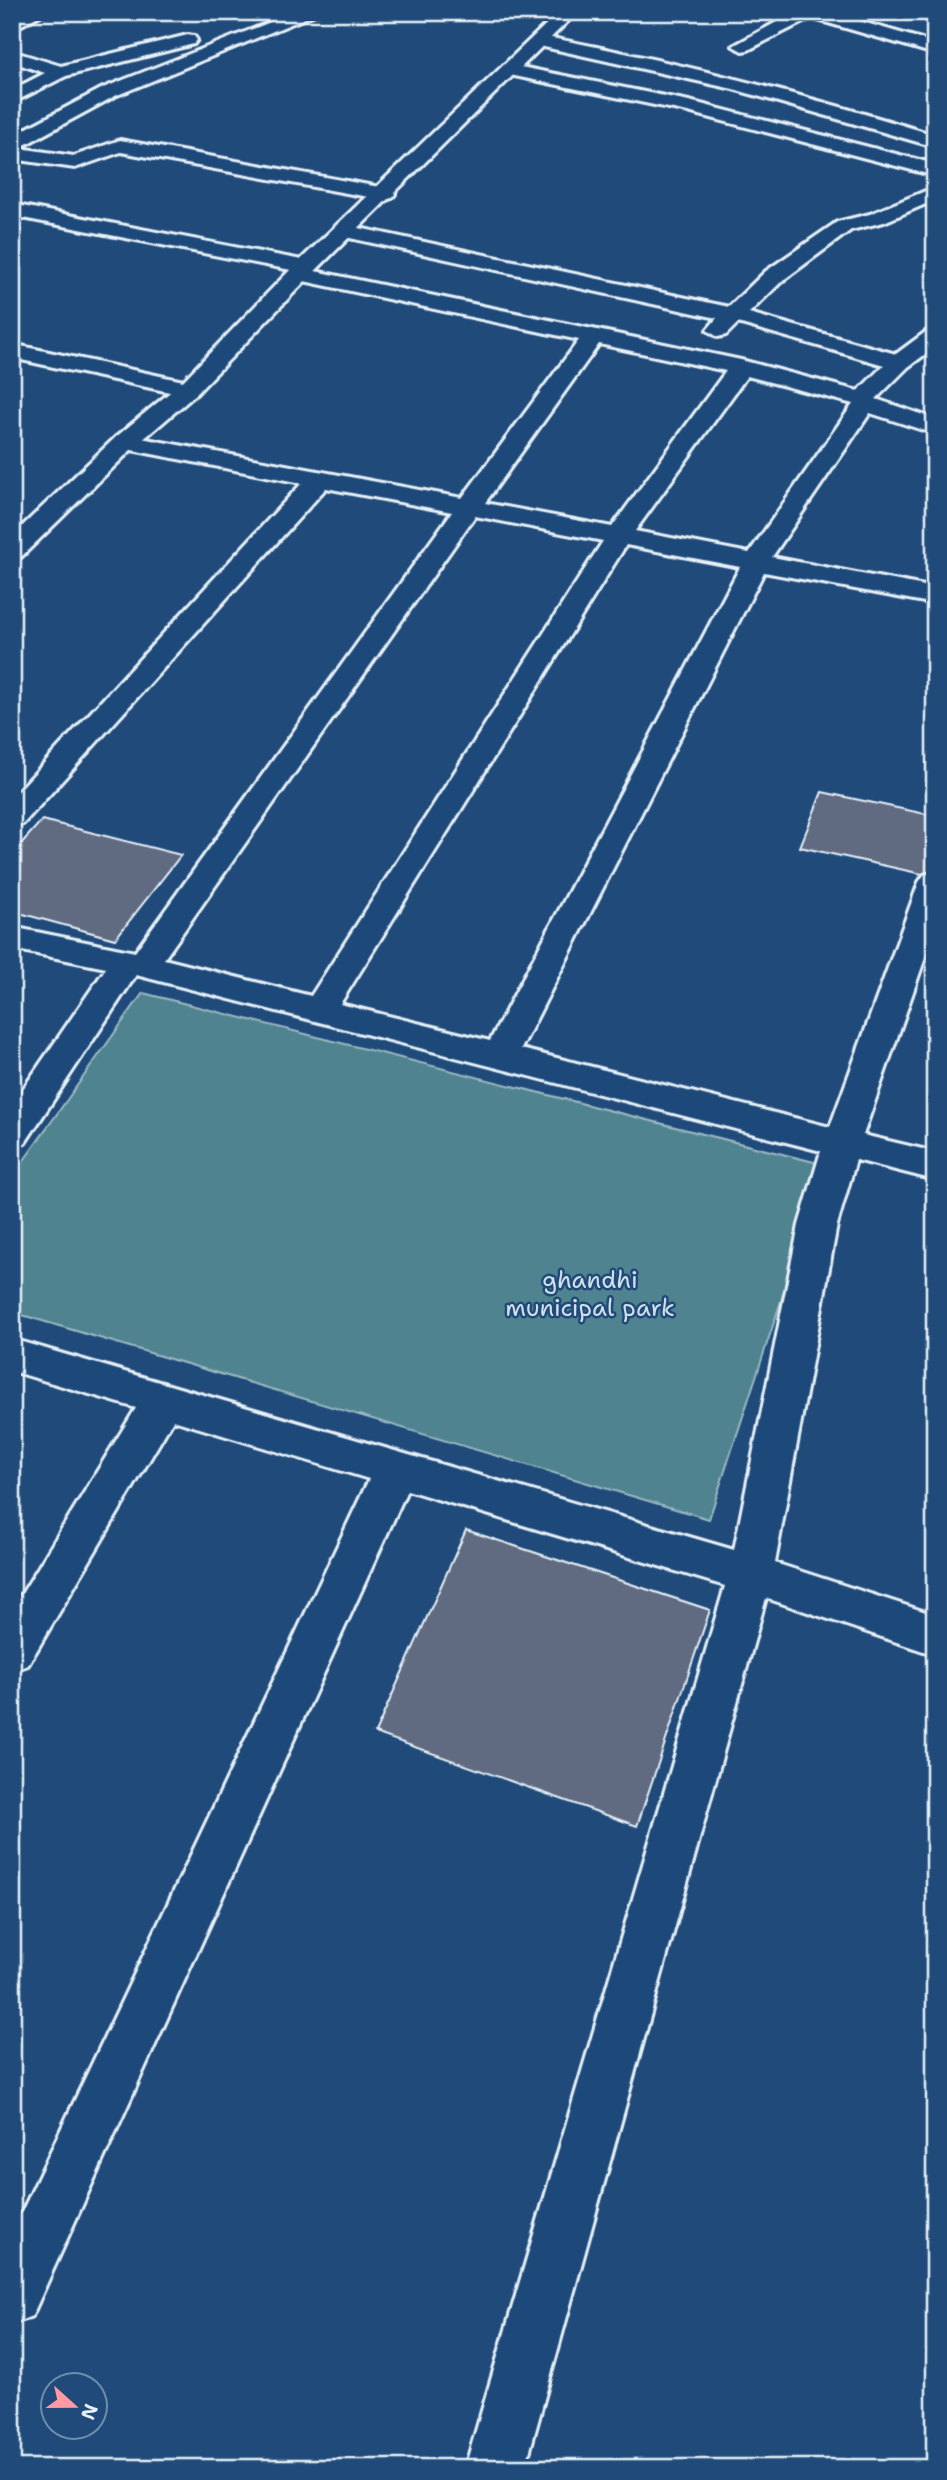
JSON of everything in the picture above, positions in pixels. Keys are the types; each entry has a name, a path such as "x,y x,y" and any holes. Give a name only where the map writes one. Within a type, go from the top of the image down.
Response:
{"street":[{"path":"12,25 38,12"},
{"path":"12,144 109,92 312,12"},
{"path":"15,544 125,442 188,389 303,271 569,12"},
{"path":"742,46 809,12 935,49"},
{"path":"905,41 925,30"},
{"path":"14,96 60,72 200,35"},
{"path":"541,41 637,59 779,93 935,141"},
{"path":"12,56 60,72"},
{"path":"511,71 689,107 935,170"},
{"path":"12,153 75,162 120,146 385,194"},
{"path":"690,356 774,276 844,226 877,218 935,193"},
{"path":"12,210 741,367 864,401 935,427"},
{"path":"345,231 733,315 900,362"},
{"path":"500,1056 757,561 864,401 900,362 935,336"},
{"path":"12,1134 593,337"},
{"path":"12,351 188,389"},
{"path":"319,1010 618,537 741,367"},
{"path":"125,442 935,596"},
{"path":"12,817 320,479"},
{"path":"495,2468 751,1574 818,1225 842,1143 935,882"},
{"path":"12,938 135,963 935,1166"},
{"path":"12,1355 751,1574 935,1634"},
{"path":"12,1651 163,1400"},
{"path":"12,2296 395,1469"}],"green space":[{"name":"ghandhi municipal park","path":"143,993 826,1165 709,1519 12,1312 12,1177"}],"building":[{"path":"822,792 935,816 935,870 922,874 800,847"},
{"path":"42,820 181,855 115,939 12,911 12,854"},
{"path":"466,1530 710,1610 637,1826 375,1733"}]}
